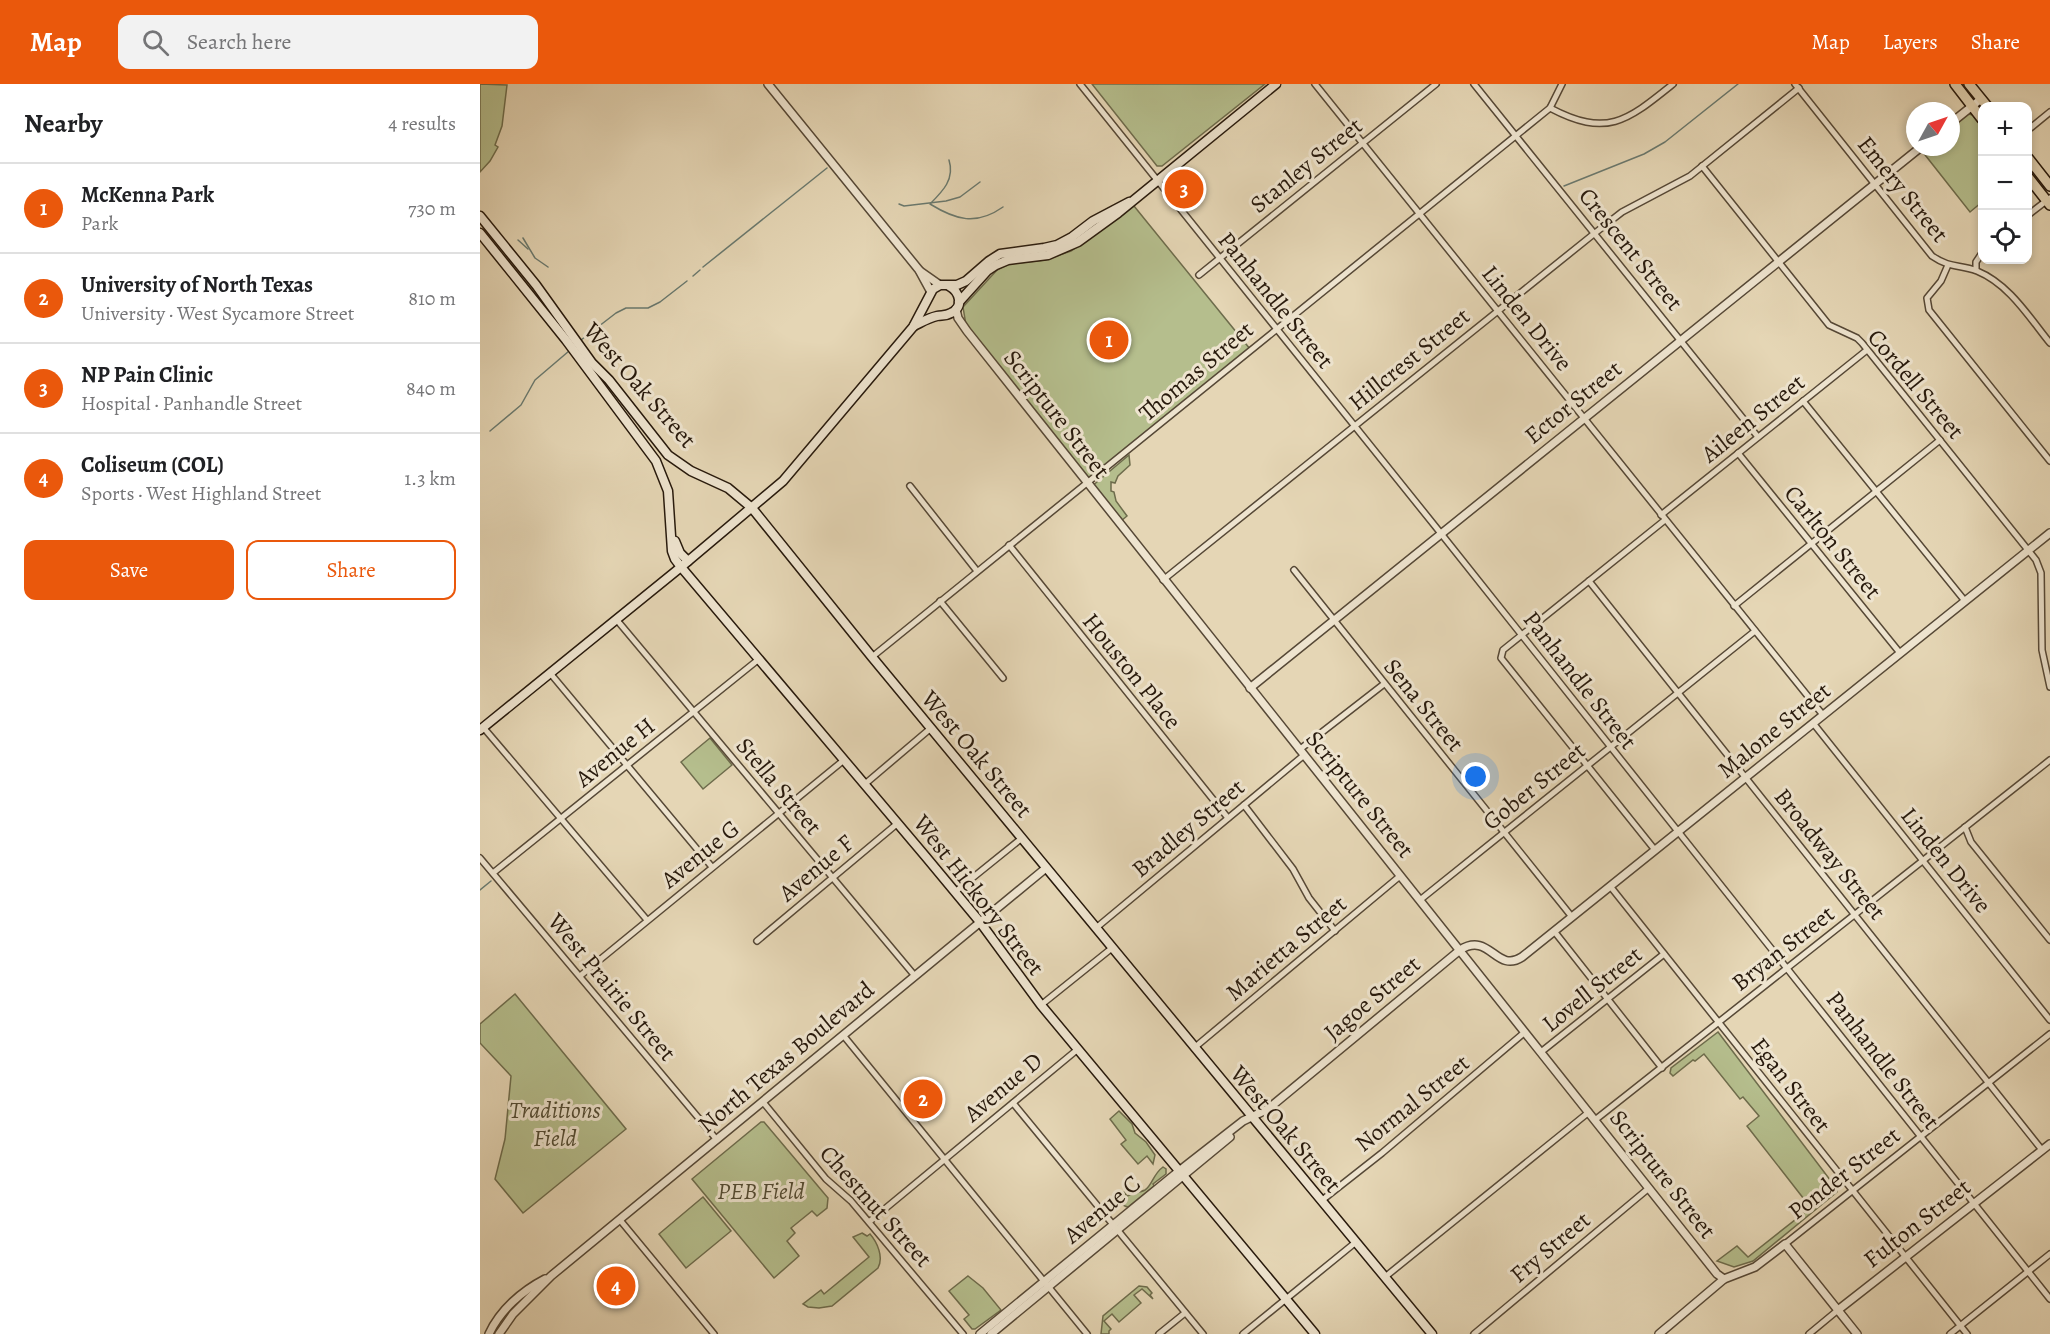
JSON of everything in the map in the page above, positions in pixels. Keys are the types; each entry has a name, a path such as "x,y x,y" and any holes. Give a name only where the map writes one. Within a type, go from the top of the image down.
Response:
{"main road":[{"path":"913,327 924,320 944,315 958,305 987,271 996,265 1008,260 1048,255 1066,249 1118,213 1276,84"},
{"path":"1954,84 1978,113"},
{"path":"1969,84 1983,102"},
{"path":"2032,163 2050,186"},
{"path":"2032,182 2049,201"},
{"path":"482,728 681,567 789,475 913,327 930,295 943,285 957,285 966,281 1000,254 1057,245 1099,217 1129,202"},
{"name":"West Oak Street","path":"480,216 536,285 588,357 668,455 691,471 728,488 752,508 872,657 1432,1334"},
{"name":"West Oak Street","path":"480,232 566,340 656,461"},
{"path":"943,285 957,292 958,305"},
{"path":"930,295 933,310 944,315"},
{"path":"656,461 668,455"},
{"name":"West Hickory Street","path":"656,461 668,491 672,551 681,567 980,922 1041,1005 1315,1334"},
{"path":"672,535 680,553 688,561"}],"street":[{"path":"768,84 919,270 930,295"},
{"name":"Panhandle Street","path":"1080,84 2050,1299"},
{"name":"Linden Drive","path":"1315,84 1823,716"},
{"name":"Stanley Street","path":"1199,275 1436,84"},
{"name":"Crescent Street","path":"1474,84 1758,437"},
{"name":"Thomas Street","path":"872,657 1088,483 1275,328 1550,108 1562,84"},
{"path":"1550,108 1579,122 1610,123 1640,110 1673,84"},
{"name":"Hillcrest Street","path":"1163,580 1595,233 1622,212 1674,186 1702,166 1797,86"},
{"name":"Emery Street","path":"1797,86 1932,256 1948,266 1976,270 1996,281 2050,343"},
{"path":"1960,116 1972,106 1978,104"},
{"path":"2032,127 2050,112"},
{"name":"Ector Street","path":"1250,688 1910,156"},
{"name":"Cordell Street","path":"1702,166 1829,325 1857,338 2029,550"},
{"path":"2032,212 2049,201"},
{"path":"1976,270 1978,260"},
{"path":"1948,266 1941,281 1927,298 1929,310 2050,461"},
{"path":"919,270 943,285"},
{"name":"Scripture Street","path":"958,305 958,318 967,331 1717,1274 1724,1279"},
{"name":"Scripture Street","path":"944,315 967,331"},
{"name":"Aileen Street","path":"1587,766 1501,658 1503,651 1738,453 1867,350"},
{"path":"1803,401 1965,602"},
{"path":"1734,606 1940,440"},
{"name":"Carlton Street","path":"1738,453 1900,653"},
{"path":"910,486 977,571"},
{"name":"Malone Street","path":"1460,950 1477,944 1487,948 1503,960 1512,961 1522,957 2050,533"},
{"name":"Houston Place","path":"1009,545 1228,818"},
{"path":"2029,550 2041,573 2041,632 2044,664 2050,687"},
{"name":"Sena Street","path":"1294,570 1572,917"},
{"name":"Broadway Street","path":"1589,580 2042,1150"},
{"path":"940,601 1004,678"},
{"name":"Stella Street","path":"616,620 915,976"},
{"name":"Gober Street","path":"1420,900 1755,631"},
{"path":"2041,632 2050,631"},
{"name":"Avenue H","path":"493,873 759,659"},
{"path":"550,674 712,867"},
{"name":"Bradley Street","path":"1096,928 1244,806 1301,753 1384,684"},
{"name":"Linden Drive","path":"1813,723 2050,1020"},
{"path":"482,728 647,920"},
{"path":"865,784 931,728"},
{"name":"Avenue G","path":"580,976 844,760"},
{"name":"Bryan Street","path":"1595,1120 2050,760"},
{"path":"1587,766 1655,850"},
{"path":"1244,806 1293,869 1314,905 1335,931"},
{"name":"Avenue F","path":"758,941 898,823"},
{"path":"1965,827 1971,842 2050,939"},
{"path":"955,892 1022,838"},
{"name":"West Prairie Street","path":"480,858 717,1140"},
{"name":"North Texas Boulevard","path":"499,1334 513,1314 550,1276 1046,868"},
{"name":"Marietta Street","path":"1194,1048 1400,876"},
{"name":"Egan Street","path":"1610,886 1967,1334"},
{"path":"1554,931 1662,1068"},
{"path":"1041,1005 1112,948"},
{"name":"Jagoe Street","path":"1046,1284 1180,1173 1246,1124 1251,1117 1268,1109 1460,950"},
{"name":"Lovell Street","path":"1541,1052 1664,954"},
{"name":"Normal Street","path":"1320,1201 1390,1146 1525,1032"},
{"name":"Ponder Street","path":"1659,1334 1724,1279 1755,1267 1785,1244 2050,1034"},
{"path":"843,1035 1087,1334"},
{"name":"Avenue D","path":"869,1222 1078,1049"},
{"name":"Chestnut Street","path":"763,1102 826,1179 846,1195 963,1334"},
{"path":"1013,1103 1203,1334"},
{"path":"1385,1277 1589,1112"},
{"name":"Fulton Street","path":"1809,1334 2050,1144"},
{"name":"Fry Street","path":"1474,1334 1649,1188"},
{"path":"620,1220 714,1334"},
{"path":"1243,1334 1356,1242"},
{"path":"1785,1244 1857,1334"},
{"path":"1950,1334 2050,1254"},
{"name":"North Texas Boulevard","path":"489,1334 494,1323 508,1306 530,1288 550,1276"},
{"path":"980,1334 1046,1284"},
{"path":"991,1334 1046,1284"},
{"path":"1159,1334 1185,1313"}],"green space":[{"path":"480,84 507,85 502,126 495,145 498,147 480,172"},
{"path":"1092,84 1265,84 1162,166 1157,166"},
{"path":"1968,114 1973,115 1978,122 1978,205 1970,212 1926,156 1960,156 1960,121"},
{"path":"1134,206 1250,349 1088,483 967,331 963,307 997,270 1009,264 1045,260 1071,251"},
{"path":"1129,455 1130,465 1118,476 1115,483 1111,482 1111,491 1114,492 1116,501 1127,516 1121,521 1091,487"},
{"path":"710,738 732,765 703,789 681,762"},
{"name":"Traditions Field","path":"515,994 626,1129 523,1213 495,1179 505,1139 511,1076 480,1043 480,1024"},
{"path":"1718,1032 1837,1189 1837,1192 1753,1261 1734,1267 1717,1261 1737,1246 1748,1257 1805,1212 1802,1207 1807,1203 1747,1126 1759,1116 1743,1097 1740,1099 1704,1054 1673,1076 1670,1073 1671,1068"},
{"path":"1119,1111 1132,1124 1135,1133 1146,1142 1155,1155 1153,1164 1147,1156 1138,1164 1121,1144 1126,1140 1110,1119"},
{"name":"PEB Field","path":"761,1122 764,1122 828,1198 827,1208 817,1216 812,1211 791,1228 795,1233 787,1241 799,1256 774,1278 692,1179"},
{"path":"1163,1167 1166,1169 1166,1174 1153,1184 1154,1186 1128,1207 1123,1204 1120,1195 1124,1192 1127,1196 1145,1190"},
{"path":"703,1197 731,1231 686,1268 659,1234"},
{"path":"862,1233 867,1236 870,1234 877,1245 880,1255 878,1268 832,1306 819,1308 803,1304 821,1290 824,1294 869,1257 853,1237"},
{"path":"968,1276 983,1288 1001,1310 975,1329 972,1329 964,1319 969,1315 949,1291"},
{"path":"1139,1286 1147,1287 1153,1299 1142,1289 1134,1295 1141,1303 1119,1322 1112,1314 1104,1321 1111,1329 1109,1334 1101,1334 1103,1316"}],"waterway":[{"path":"1564,186 1644,154 1665,142 1738,84"},
{"path":"949,160 950,173 947,184 930,204 949,214 966,219 984,217 1003,207"},
{"path":"703,267 827,168"},
{"path":"899,204 904,206 946,201 960,197 980,182"},
{"path":"523,238 535,258 548,267"},
{"path":"518,240 528,249"},
{"path":"693,276 700,270"},
{"path":"581,340 616,313 626,308 648,308 660,302 687,281"},
{"path":"490,431 521,405 535,380 569,351"},
{"path":"480,890 491,881"}],"place":[{"name":"NP Pain Clinic","path":"1184,189"},
{"name":"McKenna Park","path":"1109,340"},
{"name":"University of North Texas","path":"923,1099"},
{"name":"Coliseum (COL)","path":"616,1286"}]}
